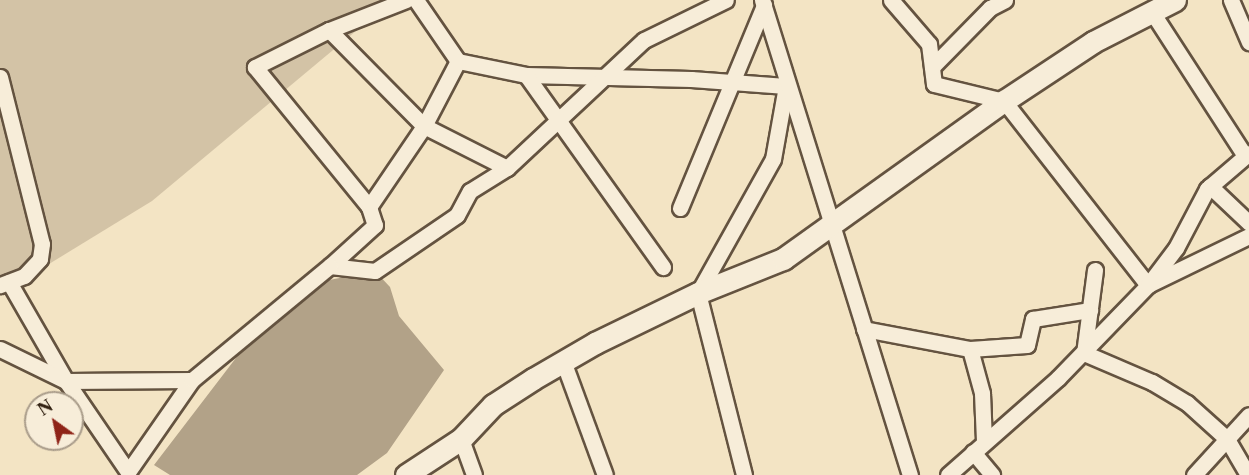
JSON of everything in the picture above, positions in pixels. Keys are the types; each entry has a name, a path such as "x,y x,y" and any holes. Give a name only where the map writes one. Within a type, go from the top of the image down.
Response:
{"street":[{"path":"0,77 42,244 40,260 24,276 4,283 66,381 129,472 192,380 330,266 375,225 369,207 255,68 329,30 406,0"},
{"path":"416,0 458,61 526,75 732,81 786,86"},
{"path":"330,266 375,271 458,215 470,191 507,168 644,40 726,0"},
{"path":"891,0 929,44 934,84 1004,101 1148,285"},
{"path":"932,67 990,8 1005,0"},
{"path":"406,475 461,439 493,405 563,361 698,293 783,259 1004,101 1093,42 1174,0"},
{"path":"1231,0 1249,42"},
{"path":"680,208 763,2"},
{"path":"763,2 786,86 910,475"},
{"path":"948,475 1083,353 1148,285 1176,248 1210,186 1247,154 1152,12"},
{"path":"329,30 423,126 507,168"},
{"path":"369,207 423,126 458,61"},
{"path":"526,75 663,267"},
{"path":"744,475 698,293 773,159 786,86"},
{"path":"1210,186 1249,223"},
{"path":"1148,285 1249,236"},
{"path":"1083,353 1095,270"},
{"path":"864,329 970,349 1027,345 1033,319 1090,310"},
{"path":"0,349 66,381 192,380"},
{"path":"970,349 982,393 984,441"},
{"path":"1083,353 1152,382 1187,403 1227,439 1248,475"},
{"path":"563,361 605,475"},
{"path":"1194,475 1249,415"},
{"path":"461,439 474,475"},
{"path":"972,452 992,475"}],"shaded area":[{"path":"0,0 393,0 152,201 0,294"},
{"path":"375,271 390,287 399,316 444,370 387,453 357,475 170,475 154,465 265,320 309,284"}]}
